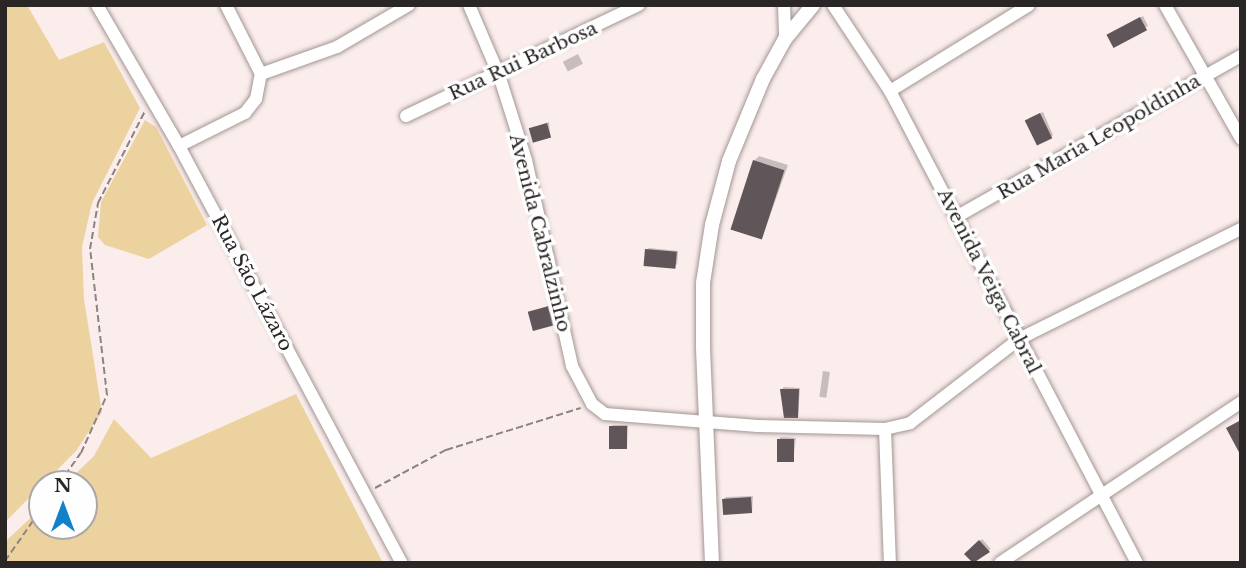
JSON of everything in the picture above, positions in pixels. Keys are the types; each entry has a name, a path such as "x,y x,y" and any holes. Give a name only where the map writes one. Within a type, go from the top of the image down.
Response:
{"street":[{"name":"Rua São Lázaro","path":"97,5 179,146 402,563"},
{"path":"179,146 246,113 256,99 261,74 226,5"},
{"path":"261,74 337,47 410,5"},
{"name":"Avenida Cabralzinho","path":"469,5 499,75 526,160 572,366 592,404 605,414 705,424"},
{"name":"Rua Rui Barbosa","path":"405,116 499,75 639,5"},
{"path":"785,5 785,39"},
{"path":"712,563 705,424 704,283 712,225 742,125 785,39 813,5"},
{"name":"Avenida Veiga Cabral","path":"833,5 890,91 1137,563"},
{"path":"890,91 1029,5"},
{"path":"1165,5 1241,139"},
{"name":"Rua Maria Leopoldinha","path":"956,217 1241,56"},
{"path":"705,424 885,429 910,423 1019,339 1241,229"},
{"path":"1000,563 1056,522 1101,498 1241,402"},
{"path":"885,429 890,563"}],"path":[{"path":"68,470 80,453 107,395 90,249 98,203 145,112 145,89"},
{"path":"364,493 446,450 592,404"},
{"path":"5,561 28,528"}],"shaded area":[{"path":"5,5 27,5 59,60 104,42 140,108 92,203 82,247 84,299 102,412 76,451 57,470 28,470 28,499 5,522"},
{"path":"145,120 156,127 207,225 149,259 105,245 98,237 101,202"},
{"path":"296,394 383,563 5,563 5,542 28,520 28,540 98,540 98,470 80,470 94,456 114,419 151,458"}],"building":[{"path":"1140,17 1147,30 1113,48 1106,35"},
{"path":"1040,113 1052,138 1037,146 1025,120"},
{"path":"547,123 551,137 533,143 529,128"},
{"path":"753,160 784,170 762,240 730,229"},
{"path":"645,249 677,252 675,269 644,266"},
{"path":"549,306 554,325 533,331 528,312"},
{"path":"780,389 799,389 798,418 784,418"},
{"path":"1241,420 1241,456 1226,428"},
{"path":"609,426 627,426 627,449 609,449"},
{"path":"777,439 794,439 794,462 777,462"},
{"path":"751,497 752,513 723,515 722,499"},
{"path":"979,540 990,552 973,563 964,554"}]}
